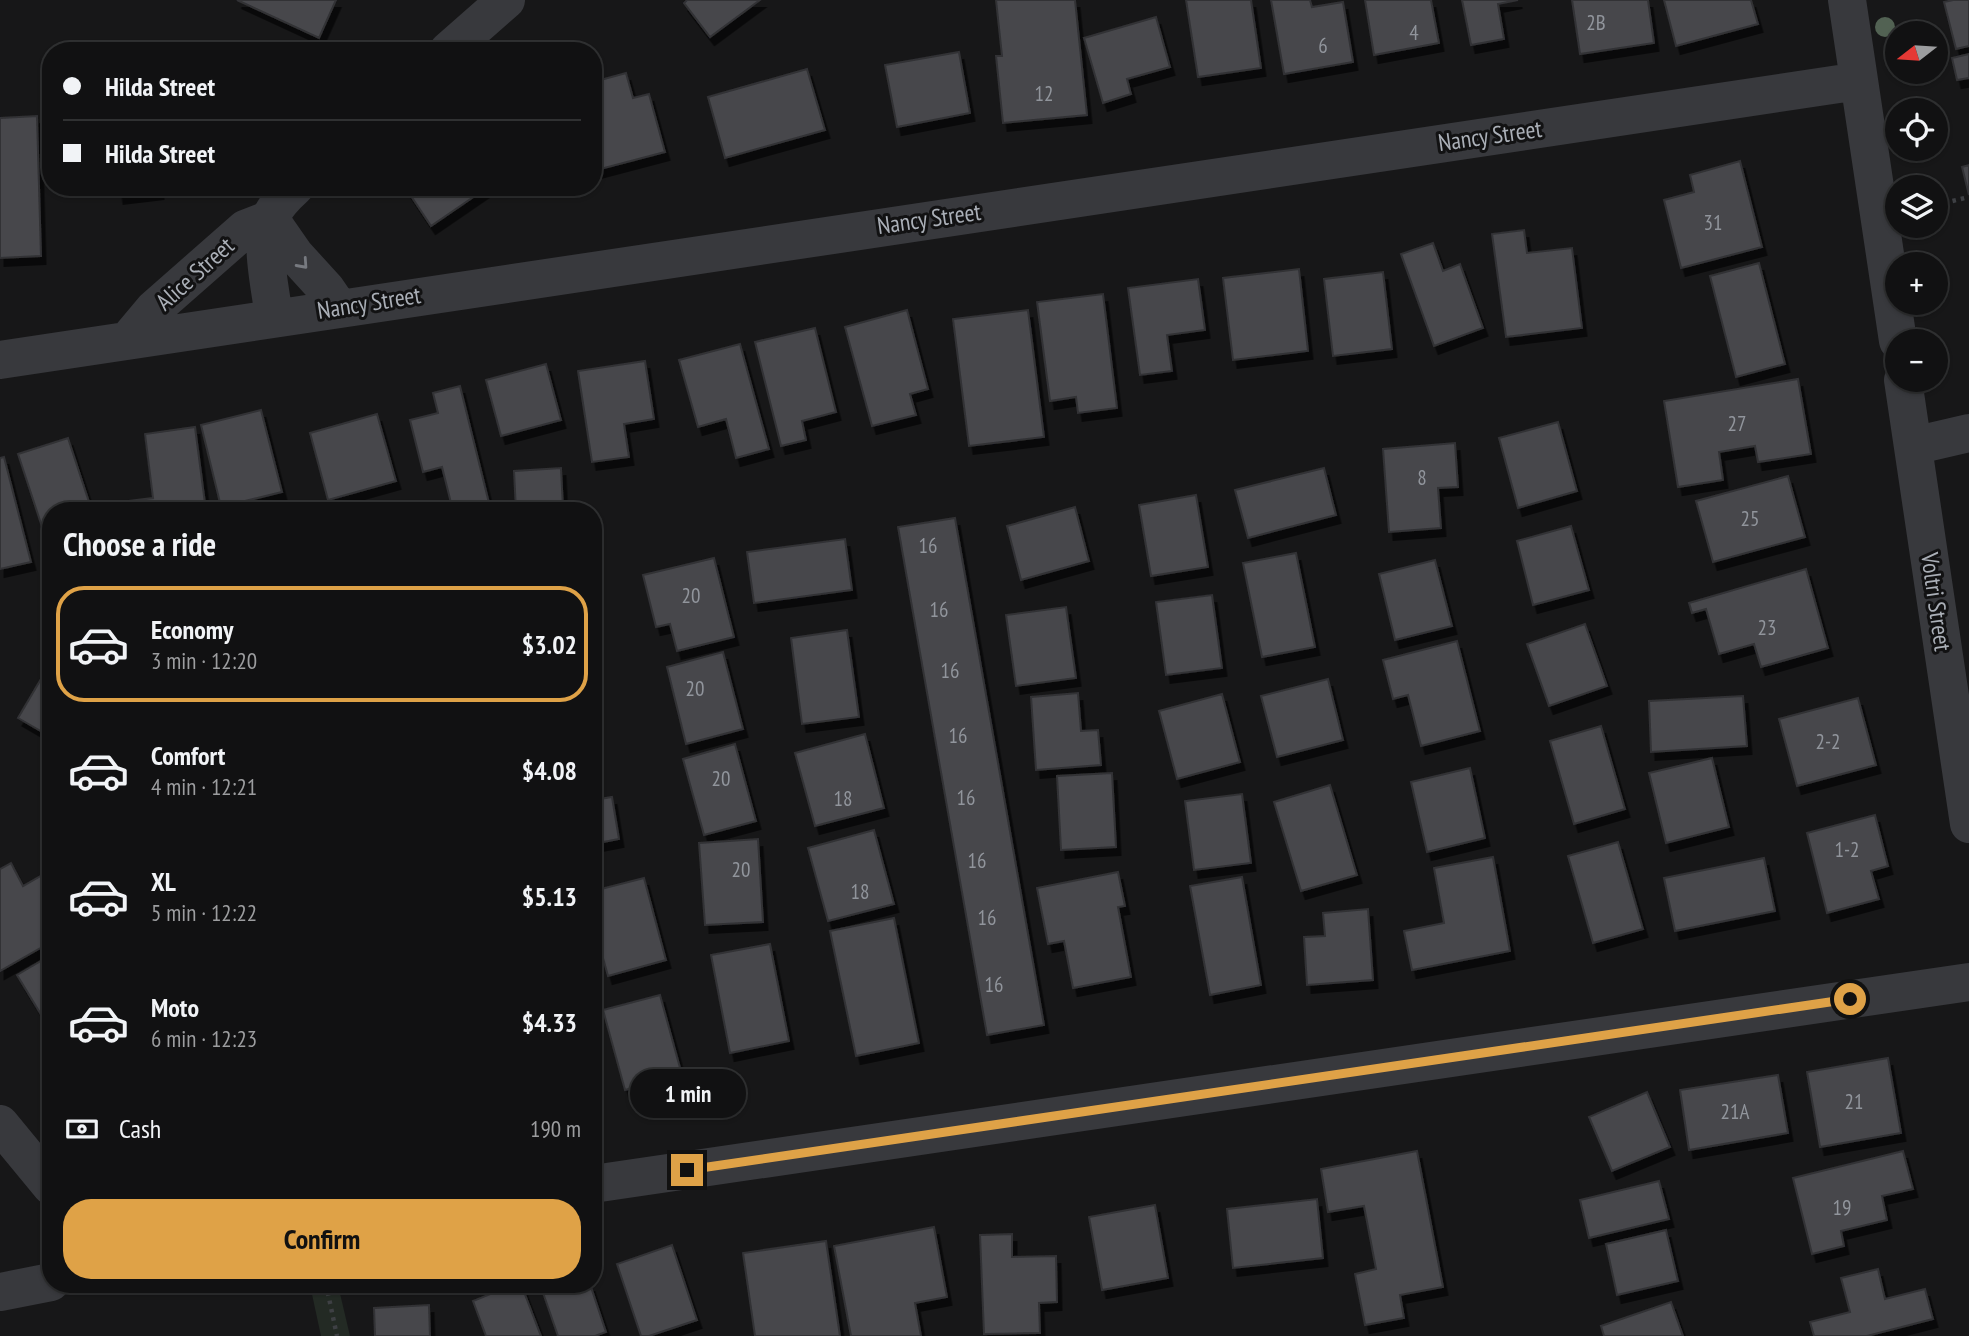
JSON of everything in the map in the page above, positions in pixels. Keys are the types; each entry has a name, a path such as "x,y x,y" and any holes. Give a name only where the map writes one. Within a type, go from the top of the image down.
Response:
{"street":[{"path":"458,42 506,0"},
{"path":"1847,0 1896,329"},
{"name":"Nancy Street","path":"0,360 1859,81"},
{"name":"Alice Street","path":"274,318 265,237 270,219 286,196"},
{"path":"270,219 338,308"},
{"name":"Alice Street","path":"128,340 154,309 245,229 270,219"},
{"name":"Voltri Street","path":"1905,392 1969,824"},
{"path":"1913,446 1969,433"},
{"path":"602,1183 1969,982"},
{"path":"0,1124 42,1175"},
{"path":"0,1292 42,1284"}],"path":[{"path":"1948,202 1969,197"},
{"path":"328,1293 337,1336"}],"shaded area":[{"path":"312,1293 340,1293 350,1336 321,1336"}],"building":[{"path":"237,0 336,0 319,38"},
{"path":"687,0 760,0 710,37 684,3"},
{"path":"996,0 1075,0 1087,115 1003,123 996,56 1002,56"},
{"path":"1186,0 1251,0 1261,68 1198,77"},
{"path":"1271,0 1310,0 1312,7 1343,2 1353,62 1284,74"},
{"path":"1365,0 1431,0 1439,43 1374,55"},
{"path":"1462,0 1518,0 1498,4 1504,39 1471,45"},
{"path":"1572,0 1648,0 1654,43 1580,54"},
{"path":"1664,0 1751,0 1758,24 1676,46"},
{"path":"1969,0 1969,46 1956,49 1944,2"},
{"path":"1156,17 1170,67 1127,79 1131,94 1103,103 1084,38"},
{"path":"959,52 970,113 897,127 885,65"},
{"path":"1969,54 1969,78 1957,80 1952,58"},
{"path":"807,69 825,130 725,158 708,97"},
{"path":"626,73 633,98 649,94 665,152 602,169 602,80"},
{"path":"37,116 41,256 0,258 0,118"},
{"path":"1740,161 1762,247 1681,268 1664,200 1694,192 1690,175"},
{"path":"1969,165 1969,195 1962,167"},
{"path":"411,196 475,196 431,226"},
{"path":"1524,230 1527,253 1572,248 1582,328 1506,337 1492,234"},
{"path":"1433,243 1443,271 1460,264 1483,328 1434,346 1401,254"},
{"path":"1759,263 1785,364 1736,377 1710,276"},
{"path":"1299,269 1308,351 1233,360 1223,278"},
{"path":"1383,272 1392,349 1333,356 1324,279"},
{"path":"1198,279 1205,330 1167,335 1172,371 1140,375 1128,288"},
{"path":"1103,294 1117,408 1078,413 1076,397 1050,401 1037,302"},
{"path":"907,310 928,389 910,394 916,415 872,426 845,327"},
{"path":"1028,310 1044,437 969,446 953,319"},
{"path":"815,328 836,412 802,421 806,440 781,446 755,342"},
{"path":"740,344 769,449 736,458 726,419 698,427 679,360"},
{"path":"645,361 654,419 624,424 629,457 592,462 578,371"},
{"path":"546,364 561,420 501,436 486,380"},
{"path":"1798,379 1811,454 1758,462 1755,446 1719,452 1723,480 1678,487 1664,401"},
{"path":"460,386 489,502 451,502 442,467 423,472 410,420 438,413 433,393"},
{"path":"261,410 282,492 241,502 220,502 201,425"},
{"path":"377,414 396,481 328,500 310,433"},
{"path":"1558,422 1577,491 1518,508 1499,438"},
{"path":"195,427 205,502 119,502 153,498 145,434"},
{"path":"68,438 89,502 42,502 42,527 18,454"},
{"path":"1455,443 1458,487 1438,488 1441,528 1389,532 1383,449"},
{"path":"4,457 31,562 0,569 0,458"},
{"path":"561,468 563,502 516,502 514,471"},
{"path":"1324,468 1336,515 1248,538 1235,490"},
{"path":"1788,476 1805,537 1713,562 1696,501"},
{"path":"1196,495 1208,567 1151,576 1139,505"},
{"path":"1075,507 1089,561 1021,580 1007,526"},
{"path":"955,518 1044,1025 987,1035 898,527"},
{"path":"1571,526 1589,590 1533,605 1517,541"},
{"path":"845,539 852,590 754,603 747,552"},
{"path":"1296,553 1315,647 1262,657 1243,563"},
{"path":"714,558 734,637 677,651 670,624 656,627 643,575"},
{"path":"1435,560 1452,626 1395,640 1379,574"},
{"path":"1806,569 1828,648 1761,667 1754,644 1719,654 1706,609 1692,613 1689,603"},
{"path":"1212,595 1222,668 1166,675 1156,602"},
{"path":"1066,607 1076,678 1016,686 1006,615"},
{"path":"1585,624 1607,686 1549,706 1527,644"},
{"path":"847,630 859,717 802,724 791,638"},
{"path":"1457,641 1480,731 1421,746 1408,695 1393,699 1383,660"},
{"path":"723,652 743,729 686,744 667,667"},
{"path":"42,677 42,732 18,718"},
{"path":"1328,679 1343,740 1277,757 1261,696"},
{"path":"1078,693 1081,731 1098,730 1101,765 1036,770 1031,697"},
{"path":"1222,694 1240,762 1177,779 1159,711"},
{"path":"1743,696 1747,746 1651,752 1649,701"},
{"path":"1858,698 1876,765 1797,786 1779,719"},
{"path":"1601,726 1625,809 1574,824 1550,741"},
{"path":"865,734 884,808 815,826 795,753"},
{"path":"735,744 756,821 704,835 683,759"},
{"path":"1712,758 1729,827 1666,843 1649,773"},
{"path":"1470,768 1485,838 1427,852 1411,782"},
{"path":"1112,773 1116,847 1061,850 1057,776"},
{"path":"1330,785 1357,875 1301,891 1274,802"},
{"path":"1242,794 1251,863 1194,870 1185,801"},
{"path":"612,797 619,839 602,842 602,799"},
{"path":"1875,815 1888,866 1871,871 1879,899 1827,913 1807,833"},
{"path":"874,830 894,904 828,921 808,848"},
{"path":"758,839 763,922 705,925 699,843"},
{"path":"1618,842 1643,929 1593,943 1568,856"},
{"path":"1493,857 1510,951 1412,970 1404,931 1444,923 1434,868"},
{"path":"1764,858 1775,911 1675,931 1664,878"},
{"path":"11,863 23,886 42,875 42,947 0,971 0,869"},
{"path":"1118,872 1125,906 1118,907 1131,977 1073,988 1064,941 1048,944 1037,888"},
{"path":"1242,877 1261,985 1210,995 1190,886"},
{"path":"644,878 666,960 608,976 602,955 602,889"},
{"path":"1368,909 1373,980 1307,985 1304,937 1325,936 1323,913"},
{"path":"894,918 919,1043 856,1056 830,931"},
{"path":"770,944 789,1041 730,1053 711,955"},
{"path":"42,960 42,1016 17,975"},
{"path":"660,995 682,1075 625,1090 603,1010"},
{"path":"1888,1058 1901,1133 1820,1147 1807,1072"},
{"path":"1778,1075 1788,1133 1689,1150 1680,1090"},
{"path":"1647,1092 1670,1147 1612,1171 1589,1117"},
{"path":"1417,1151 1443,1287 1400,1295 1404,1318 1365,1325 1355,1274 1376,1269 1364,1206 1328,1212 1321,1169"},
{"path":"1903,1151 1913,1189 1882,1196 1887,1220 1841,1231 1844,1246 1812,1254 1793,1178"},
{"path":"1659,1181 1669,1219 1589,1238 1580,1200"},
{"path":"1317,1199 1323,1258 1233,1268 1227,1209"},
{"path":"1155,1205 1168,1278 1102,1290 1089,1217"},
{"path":"934,1227 947,1297 915,1303 921,1336 851,1336 834,1246"},
{"path":"1666,1230 1678,1281 1617,1295 1606,1244"},
{"path":"1012,1234 1012,1257 1056,1256 1057,1302 1039,1303 1040,1333 984,1334 980,1235"},
{"path":"826,1241 840,1336 755,1336 743,1253"},
{"path":"672,1245 697,1320 649,1336 641,1336 617,1264"},
{"path":"1878,1269 1885,1299 1925,1289 1933,1319 1867,1336 1814,1336 1810,1322 1850,1312 1841,1278"},
{"path":"493,1293 524,1293 541,1336 486,1336 473,1301"},
{"path":"543,1293 593,1293 606,1332 595,1336 558,1336"},
{"path":"1671,1302 1683,1336 1604,1336 1601,1326"},
{"path":"429,1305 430,1336 375,1336 374,1308"}],"route":[{"path":"687,1170 1850,999"}]}
